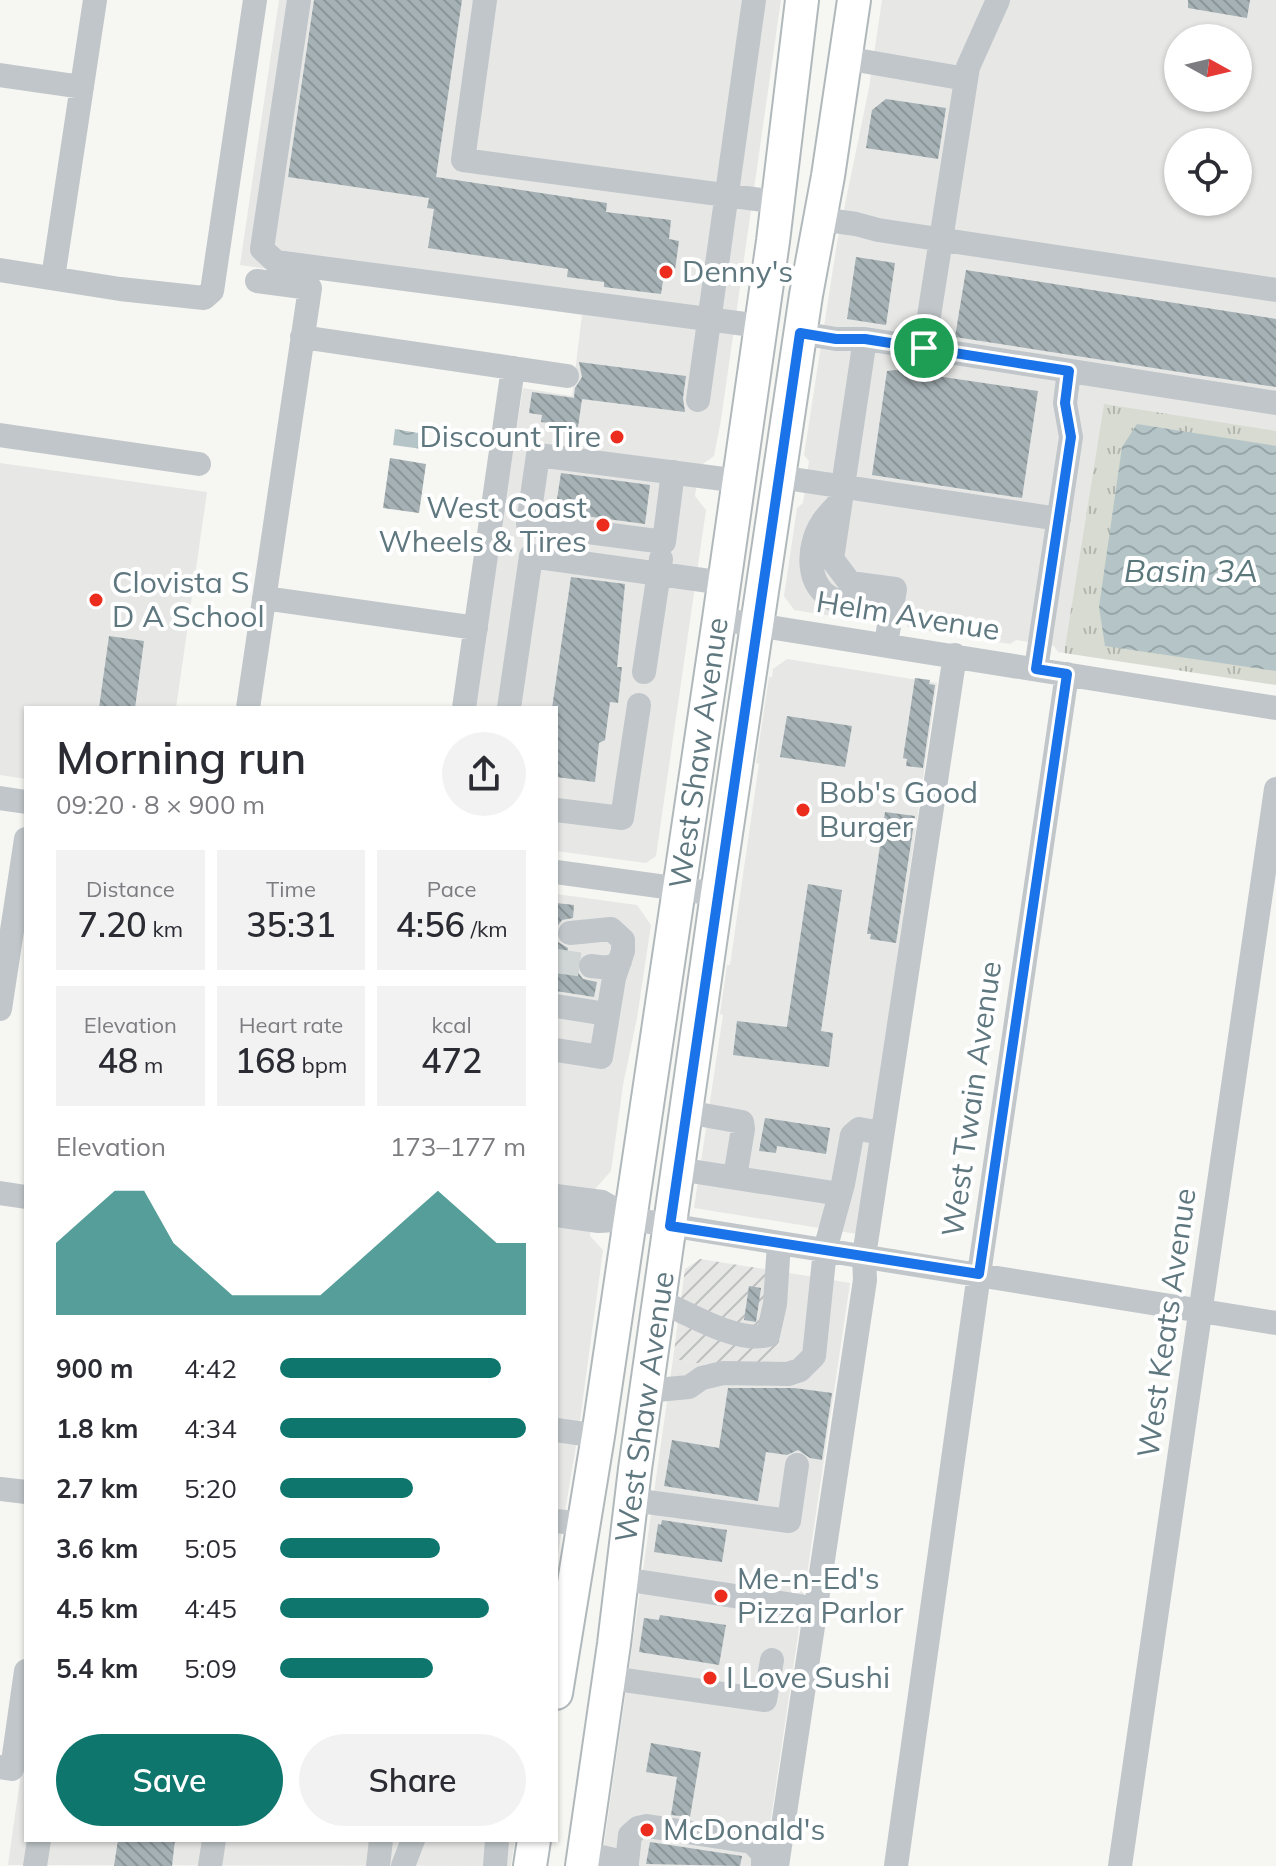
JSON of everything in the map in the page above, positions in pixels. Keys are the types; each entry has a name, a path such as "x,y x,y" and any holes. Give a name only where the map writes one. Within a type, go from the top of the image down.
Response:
{"main road":[{"name":"West Shaw Avenue","path":"558,1669 570,1522 598,1436 739,481 802,0"},
{"name":"West Shaw Avenue","path":"583,1860 717,894 800,333 854,0"},
{"path":"530,1866 534,1842"}],"street":[{"path":"53,278 95,0"},
{"path":"0,270 204,298 212,291 255,0"},
{"path":"299,0 262,249 276,262 760,326"},
{"path":"485,0 463,160 777,202"},
{"path":"698,400 754,0"},
{"path":"924,348 968,67 998,0"},
{"path":"845,58 966,79"},
{"path":"0,75 82,87"},
{"path":"820,219 1276,290"},
{"path":"248,706 310,288 257,281"},
{"path":"800,333 836,339 865,339 1276,403"},
{"path":"302,337 567,376"},
{"path":"865,339 841,494 817,533 811,561 812,575 825,593 836,601 892,609 886,644"},
{"path":"464,706 513,368"},
{"path":"1036,669 1071,437 1065,403 1069,371"},
{"path":"0,435 199,464"},
{"path":"664,542 528,524 538,455 739,481"},
{"path":"644,672 673,472"},
{"path":"779,477 841,494 1059,519"},
{"path":"509,706 531,556 724,583"},
{"path":"264,598 476,628"},
{"name":"Helm Avenue","path":"719,619 1276,708"},
{"path":"777,1866 865,1280 864,1256 882,1133 955,655"},
{"name":"West Twain Avenue","path":"896,1866 1067,674"},
{"path":"558,810 622,818 639,705"},
{"name":"West Keats Avenue","path":"1120,1866 1276,789"},
{"path":"0,798 24,802"},
{"path":"0,1009 7,916 24,847"},
{"path":"558,872 717,894"},
{"path":"558,1050 601,1057 623,940 611,929 570,933"},
{"path":"591,966 608,968 620,961"},
{"path":"558,1006 600,1013 607,1018"},
{"path":"687,1112 742,1122 735,1177"},
{"path":"646,1391 689,1387 702,1378 723,1373 788,1374 800,1370 814,1356 825,1250 852,1135 859,1129 882,1133"},
{"path":"678,1169 840,1194"},
{"path":"0,1193 24,1197"},
{"path":"558,1196 602,1202 631,1219"},
{"path":"558,1215 599,1221 631,1219 1276,1323"},
{"path":"660,1301 731,1332 765,1337 771,1331 779,1243"},
{"path":"558,1430 598,1436"},
{"path":"632,1500 789,1521 797,1465"},
{"path":"0,1489 24,1492"},
{"path":"623,1579 800,1606"},
{"path":"610,1678 765,1700 772,1660"},
{"path":"0,1767 12,1769 24,1685"},
{"path":"583,1860 627,1865 630,1835 638,1828 647,1826 752,1842 763,1854 763,1866"},
{"path":"35,1866 39,1842"},
{"path":"210,1866 214,1842"},
{"path":"378,1866 381,1842"},
{"path":"403,1866 412,1842"},
{"path":"495,1866 497,1842"}],"shaded area":[{"path":"279,0 781,0 721,420 714,456 699,467 695,496 706,510 656,856 646,863 558,851 558,706 473,706 523,388 572,396 582,315 240,265"},
{"path":"882,0 1276,0 1276,431 1104,405 1064,653 1058,652 1054,646 1016,640 1010,644 909,628 905,623 863,616 857,620 794,610 784,596 797,508 803,503 809,461 804,455 837,243 869,88"},
{"name":"Clovista S D A School","path":"0,463 207,492 176,706 24,706 24,779 0,775"},
{"path":"787,659 937,683 857,1234 694,1208 769,677 772,677 773,669"},
{"path":"558,894 637,905 651,925 611,1171 596,1188 590,1236 603,1250 579,1428 558,1553"},
{"path":"700,1259 789,1273 776,1362 709,1365 673,1359 685,1269"},
{"path":"789,1273 850,1283 764,1866 601,1866 673,1359 709,1365 776,1362"},
{"path":"24,1751 24,1842 515,1842 511,1866 8,1865"}],"green space":[{"name":"Basin 3A","path":"1104,404 1276,431 1276,685 1064,653"}],"water":[{"name":"Basin 3A","path":"1137,424 1276,446 1276,671 1105,646 1099,607 1122,447"},
{"path":"395,429 424,434 422,449 393,445"}],"building":[{"path":"314,0 462,0 436,177 607,203 606,212 671,220 669,239 679,241 675,270 665,268 661,294 604,287 604,282 567,277 568,269 428,248 434,209 427,208 429,198 288,177"},
{"path":"1188,0 1250,0 1247,18 1188,8"},
{"path":"886,99 946,108 938,159 866,148 872,110"},
{"path":"856,257 895,263 886,325 847,319"},
{"path":"966,270 1276,319 1276,387 955,337"},
{"path":"579,362 686,376 685,412 574,398 575,388 582,377"},
{"path":"887,371 1038,391 1022,498 872,475"},
{"path":"532,392 582,399 578,427 541,422 542,415 529,413"},
{"path":"390,458 426,464 419,513 383,508"},
{"path":"561,473 650,485 645,524 555,512"},
{"path":"571,577 625,584 617,667 622,667 618,703 610,702 605,740 599,743 595,782 558,777 558,706 552,706"},
{"path":"109,636 144,641 135,706 99,706"},
{"path":"915,678 930,680 929,684 935,685 923,768 906,766 907,759 903,758"},
{"path":"787,716 852,726 845,767 780,757"},
{"path":"885,812 915,816 896,943 870,939 871,934 867,934"},
{"path":"808,884 842,890 821,1031 833,1033 829,1067 733,1055 737,1021 787,1027"},
{"path":"558,903 574,905 573,918 562,920 558,925"},
{"path":"558,942 568,948 567,954 581,956 576,964 577,971 583,979 597,982 594,997 558,991"},
{"path":"765,1118 830,1128 826,1154 777,1146 776,1153 759,1151"},
{"path":"749,1286 761,1288 756,1322 744,1320"},
{"path":"728,1388 794,1388 832,1393 822,1460 810,1458 798,1450 787,1455 766,1452 758,1501 664,1486 672,1440 719,1448"},
{"path":"662,1520 727,1530 722,1562 654,1552 658,1524 661,1525"},
{"path":"660,1615 726,1625 719,1665 639,1652 644,1618 659,1620"},
{"path":"651,1743 701,1752 690,1817 671,1815 677,1777 646,1772"},
{"path":"118,1842 175,1842 172,1866 114,1866"},
{"path":"650,1842 742,1856 740,1866 646,1864"}],"tunnel":[{"path":"558,961 591,966"}],"place":[{"name":"Denny's","path":"666,272"},
{"name":"Discount Tire","path":"617,437"},
{"name":"West Coast Wheels & Tires","path":"603,525"},
{"name":"Clovista S D A School","path":"96,600"},
{"name":"Bob's Good Burger","path":"803,810"},
{"name":"Me-n-Ed's Pizza Parlor","path":"721,1596"},
{"name":"I Love Sushi","path":"710,1678"},
{"name":"McDonald's","path":"647,1830"}],"route":[{"path":"800,333 924,348 1069,371 1065,403 1071,437 1036,669 1067,674 979,1274 670,1226 800,333"}]}
